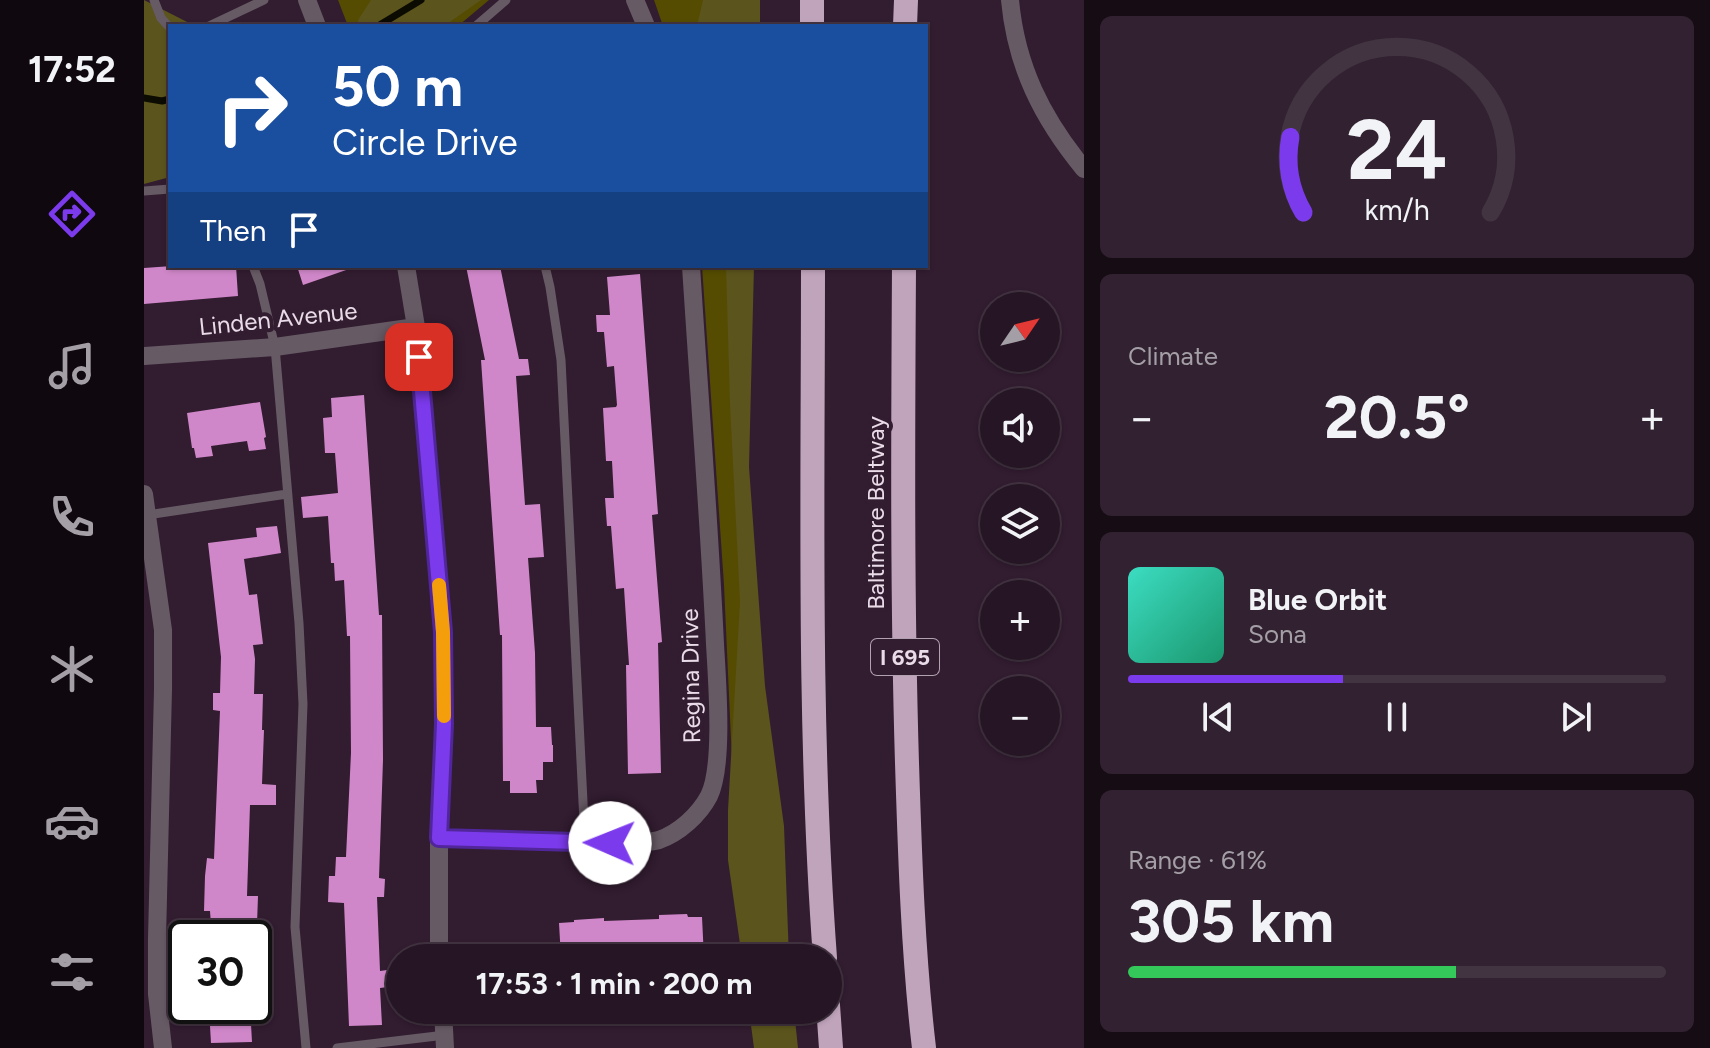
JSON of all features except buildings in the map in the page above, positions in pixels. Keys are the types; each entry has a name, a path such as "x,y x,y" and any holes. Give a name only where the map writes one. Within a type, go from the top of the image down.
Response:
{"highway":[{"path":"812,0 812,24"},
{"path":"905,24 906,0"},
{"path":"813,268 814,717 824,944"},
{"name":"Baltimore Beltway","path":"904,268 903,548 910,878 924,1048"},
{"path":"829,1024 831,1048"}],"street":[{"path":"307,0 316,24"},
{"path":"635,0 645,24"},
{"path":"1010,0 1015,38 1039,104 1084,169"},
{"path":"406,268 416,327 443,632 439,944"},
{"name":"Regina Drive","path":"439,838 635,843 660,840 698,813 710,794 717,767 717,691 691,268"},
{"name":"Linden Avenue","path":"144,356 275,347 416,327"},
{"path":"144,494 163,630 157,939 157,994 163,1048"}],"lane":[{"path":"154,0 161,18 168,26"},
{"path":"213,24 264,0"},
{"path":"479,24 506,0"},
{"path":"144,191 168,189"},
{"path":"254,268 275,347 299,623 303,704 295,927 306,1048"},
{"path":"545,268 561,360 585,842"},
{"path":"147,515 287,494"},
{"path":"337,1048 445,1041"}],"shaded area":[{"path":"144,0 191,24 168,24 168,178 144,184"},
{"path":"338,0 489,0 460,24 347,24"},
{"path":"371,0 481,0 447,24 359,24 358,20"},
{"path":"654,0 738,0 739,24 662,24"},
{"path":"703,0 760,0 760,24 697,24"},
{"path":"702,268 741,268 746,834 732,761 724,585"},
{"path":"726,268 754,268 749,467 765,686 784,826 788,944 740,944 728,860 740,602"},
{"path":"751,1024 795,1024 798,1048 754,1048"}],"waterway":[{"path":"381,24 421,0"},
{"path":"144,98 168,100"}],"slow traffic":[{"path":"439,585 444,716"}],"route":[{"path":"419,357 443,632 444,724 439,838 610,843"}]}
